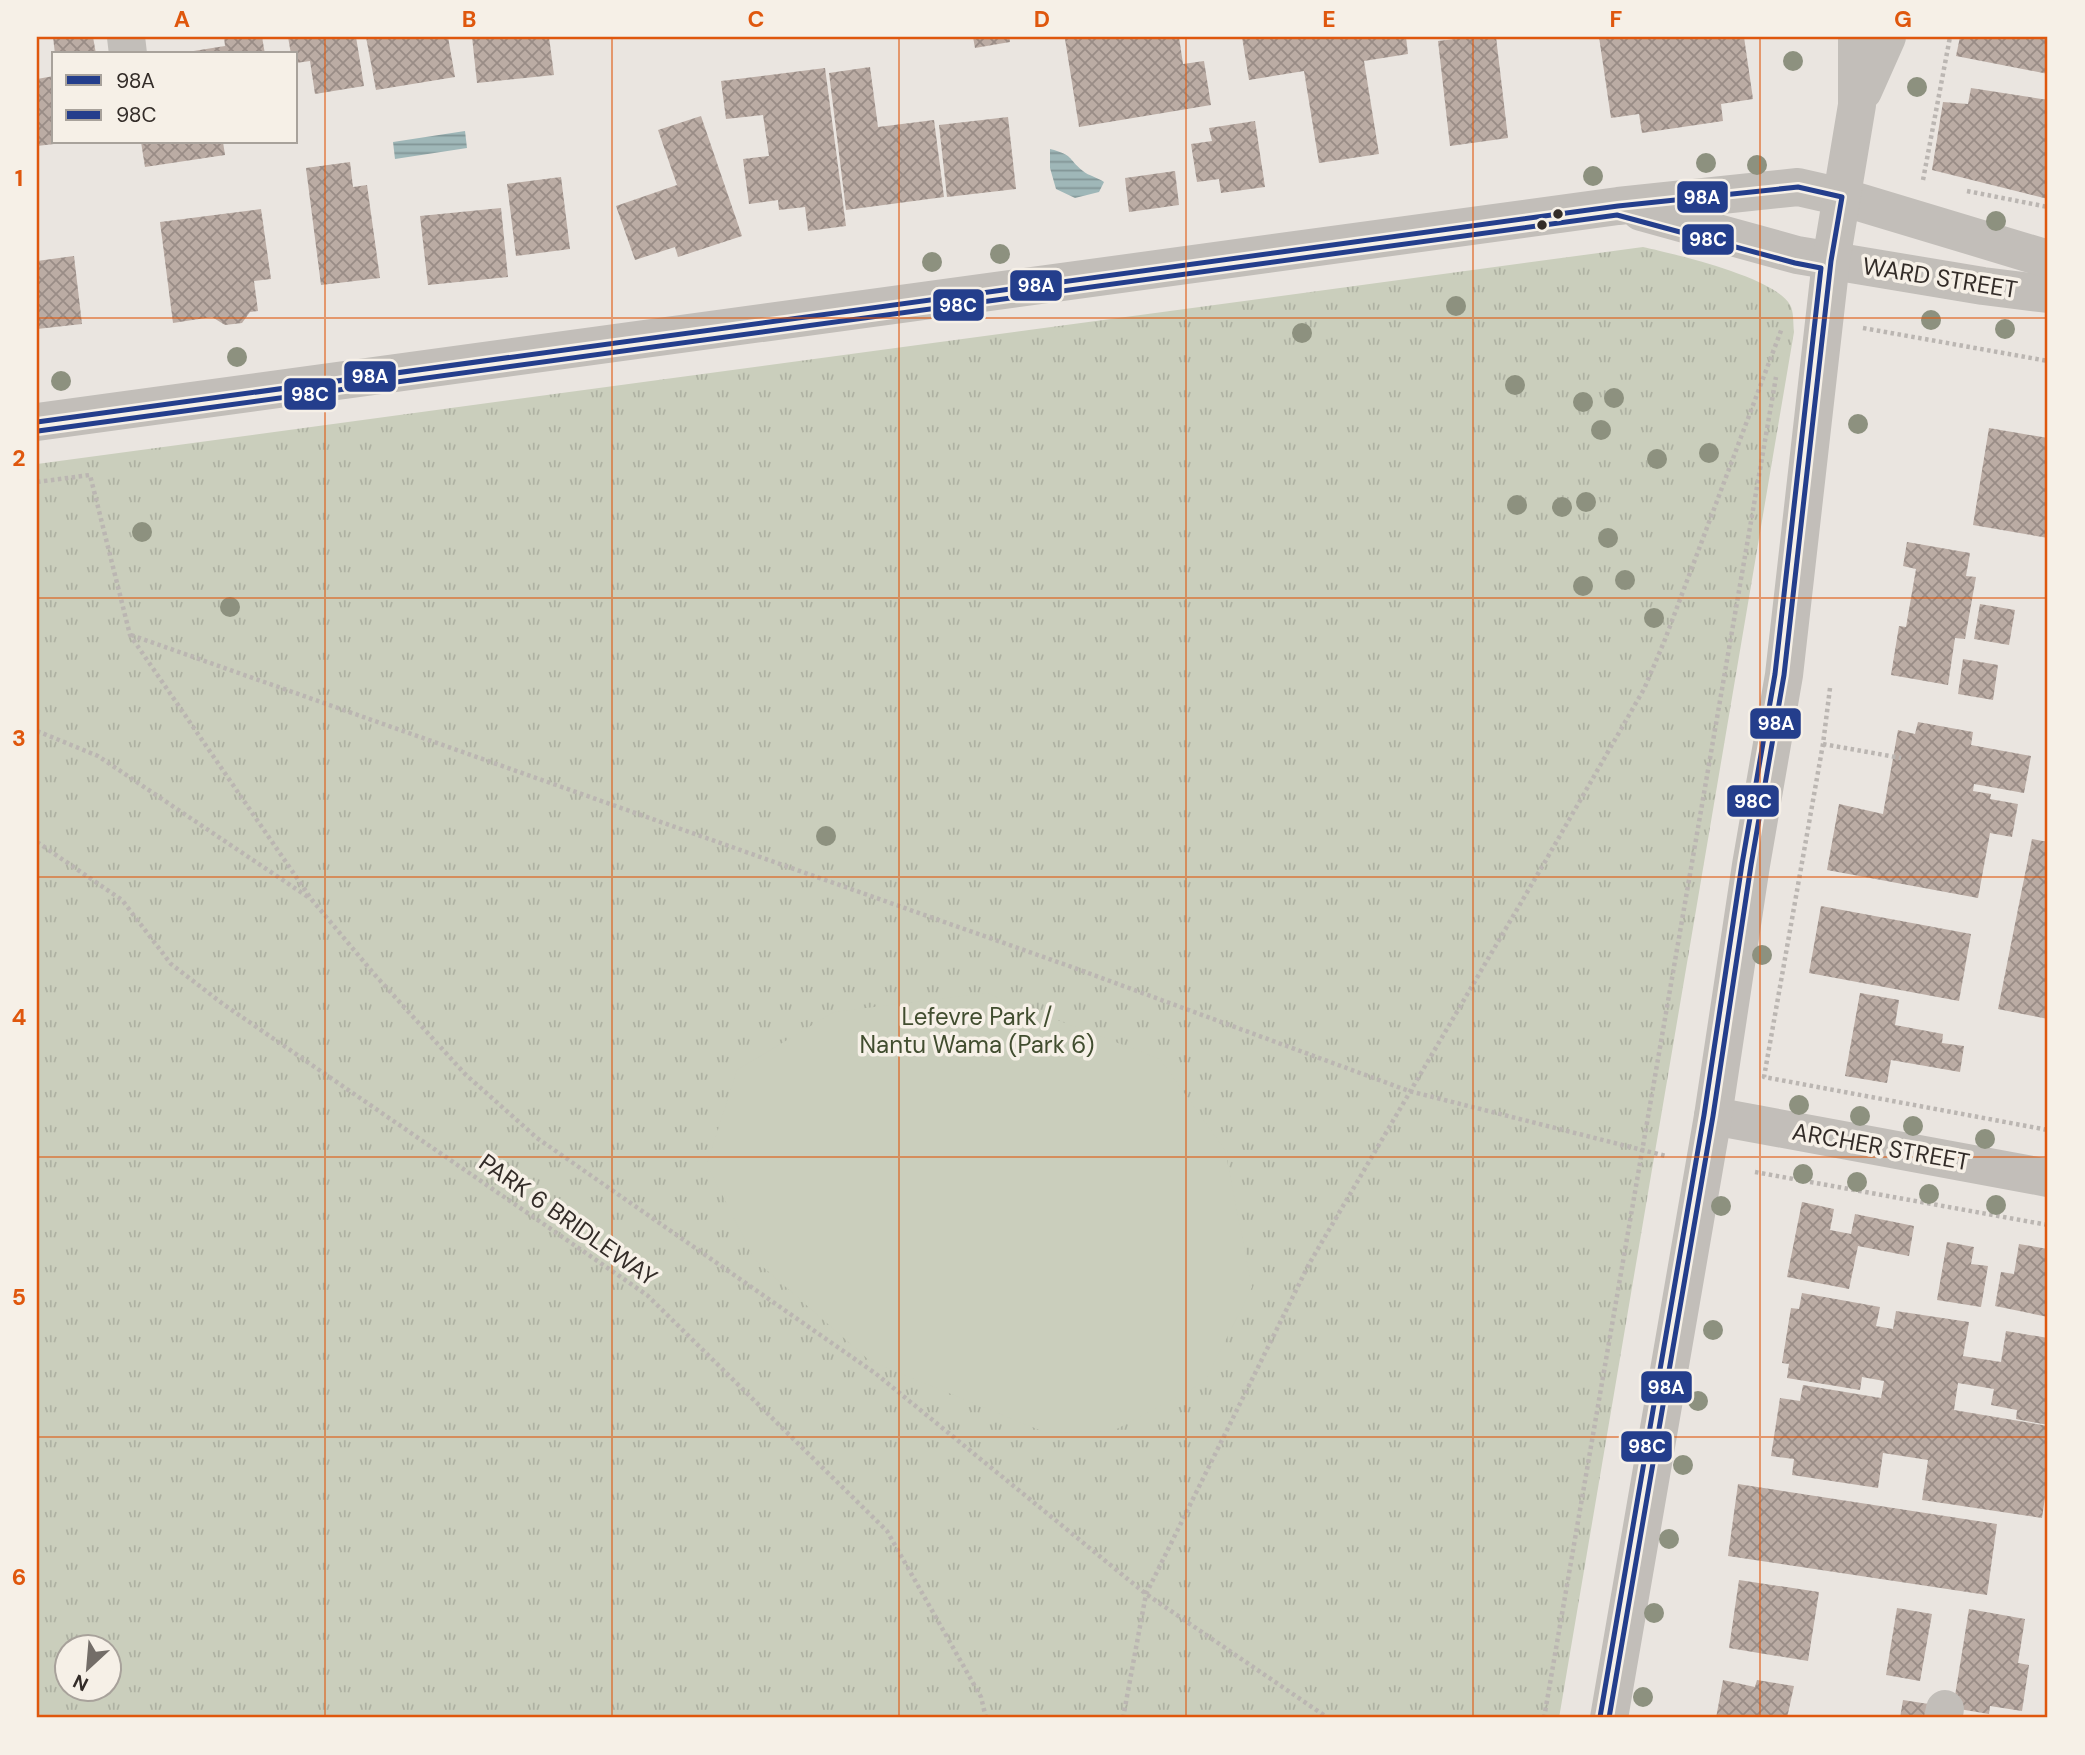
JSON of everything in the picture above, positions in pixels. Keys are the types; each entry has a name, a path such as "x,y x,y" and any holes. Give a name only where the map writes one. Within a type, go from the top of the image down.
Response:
{"street":[{"path":"1609,1718 1713,1116 1751,865 1784,675 1832,261 1857,105 1857,37"},
{"path":"1857,105 1887,37"},
{"name":"WARD STREET","path":"37,422 1618,206 1798,187 1842,197 2048,259"},
{"name":"WARD STREET","path":"1618,206 1797,255 2048,294"},
{"name":"ARCHER STREET","path":"1713,1116 2048,1178"}],"path":[{"path":"1923,183 1950,37"},
{"path":"1960,190 2048,206"},
{"path":"1123,1718 1146,1594 1309,1264 1644,689 1678,606 1786,317 1779,358"},
{"path":"1862,327 2048,361"},
{"path":"1544,1718 1777,372"},
{"path":"37,482 90,475 130,635 312,900 375,975 465,1074 537,1138 875,1373 1146,1594 1328,1718"},
{"path":"130,635 1069,966 1409,1091 1704,1166"},
{"path":"1830,688 1823,744 1764,1077 2048,1130"},
{"path":"37,731 98,756 312,900"},
{"path":"1823,744 1901,758"},
{"name":"PARK 6 BRIDLEWAY","path":"37,842 122,901 171,964 223,1004 647,1295 887,1531 981,1697 986,1718"},
{"path":"1755,1172 2048,1225"}],"green space":[{"name":"Lefevre Park / Nantu Wama (Park 6)","path":"1643,247 1745,276 1781,295 1790,305 1794,332 1559,1718 37,1718 37,464"},
{"path":"986,993 1160,1059 1225,1150 1252,1287 1205,1382 1113,1431 1047,1433 870,1361 754,1259 707,1164 737,1070 834,1012"}],"water":[{"path":"465,131 467,148 395,159 393,142"},
{"path":"1050,149 1067,155 1085,173 1104,182 1099,192 1075,198 1056,189 1050,168"}],"building":[{"path":"53,37 93,37 96,52 55,52"},
{"path":"224,37 262,37 265,52 187,52 225,46"},
{"path":"288,37 356,37 364,86 315,94 310,61 298,63 298,52 291,52"},
{"path":"366,37 448,37 455,77 376,90"},
{"path":"472,37 549,37 554,75 477,83"},
{"path":"973,37 1009,37 1010,42 975,48"},
{"path":"1179,37 1183,64 1204,61 1211,105 1079,127 1065,39"},
{"path":"1242,37 1406,37 1408,54 1364,61 1379,154 1319,163 1304,71 1249,80"},
{"path":"1496,37 1508,138 1450,146 1438,41"},
{"path":"1599,37 1744,37 1753,99 1721,104 1723,121 1642,133 1639,114 1611,118"},
{"path":"1960,37 2048,37 2048,74 1956,56"},
{"path":"870,67 878,127 934,120 944,197 846,210 829,73"},
{"path":"825,68 846,226 808,231 805,207 779,210 778,200 749,204 743,159 769,156 763,115 726,119 721,81"},
{"path":"52,76 54,144 37,146 37,79"},
{"path":"1971,88 2048,100 2048,199 1932,170 1943,102 1968,104"},
{"path":"701,116 742,236 678,257 675,247 635,260 616,206 677,185 658,130"},
{"path":"1008,117 1016,189 947,197 939,125"},
{"path":"1255,121 1265,187 1221,193 1219,179 1197,182 1191,144 1212,141 1209,128"},
{"path":"141,144 223,144 225,155 145,167"},
{"path":"350,162 353,187 367,185 380,278 321,285 306,168"},
{"path":"1175,171 1179,205 1129,212 1125,178"},
{"path":"561,177 570,249 516,256 507,184"},
{"path":"501,208 508,277 428,285 420,216"},
{"path":"261,209 271,279 254,281 258,311 250,312 242,323 225,325 212,317 173,323 160,222"},
{"path":"74,256 82,324 37,329 37,261"},
{"path":"1989,428 2048,438 2048,538 1973,525"},
{"path":"1907,542 1970,553 1966,576 1976,577 1965,639 1955,638 1948,685 1891,675 1899,626 1906,627 1916,569 1903,566"},
{"path":"1980,604 2015,610 2009,645 1974,639"},
{"path":"1963,659 1998,665 1993,700 1958,694"},
{"path":"1918,722 1973,732 1971,745 2031,756 2024,793 1974,784 1973,791 1991,794 1990,799 2018,804 2012,837 1990,833 1978,898 1827,870 1839,804 1883,814 1898,730 1915,734"},
{"path":"2032,839 2048,842 2048,1019 1998,1009"},
{"path":"1821,906 1971,934 1959,1001 1809,973"},
{"path":"1860,993 1899,1000 1895,1025 1943,1034 1942,1043 1964,1046 1960,1072 1891,1060 1887,1083 1845,1076"},
{"path":"1802,1202 1834,1209 1830,1230 1851,1234 1855,1214 1914,1226 1909,1256 1858,1246 1849,1289 1787,1277"},
{"path":"1947,1242 1974,1247 1971,1264 1988,1266 1981,1307 1937,1300"},
{"path":"2019,1244 2048,1249 2048,1317 1995,1306 2001,1272 2014,1274"},
{"path":"1802,1293 1880,1307 1876,1326 1893,1329 1896,1311 1969,1322 1963,1356 2001,1362 2006,1331 2048,1338 2048,1425 2016,1419 2017,1410 1991,1405 1994,1389 1958,1383 1954,1410 2048,1426 2048,1476 2042,1518 1922,1500 1928,1460 1883,1453 1878,1488 1792,1475 1794,1459 1771,1456 1780,1398 1800,1401 1803,1385 1881,1398 1884,1381 1862,1377 1860,1390 1787,1378 1789,1364 1782,1363 1791,1308 1799,1309"},
{"path":"1738,1484 1997,1524 1987,1595 1728,1556"},
{"path":"1739,1580 1819,1592 1808,1661 1729,1648"},
{"path":"1897,1608 1932,1614 1920,1681 1886,1675"},
{"path":"1969,1609 2025,1619 2018,1663 2029,1665 2022,1711 1990,1706 1989,1714 1953,1708"},
{"path":"1723,1680 1755,1687 1757,1680 1794,1686 1787,1718 1716,1718"},
{"path":"1903,1700 1935,1705 1933,1718 1900,1718"}],"transit line":[{"name":"98A","path":"37,422 1618,206 1798,187 1842,197 1831,261 1784,675 1751,865 1713,1116 1609,1718"},
{"name":"98C","path":"38,431 1617,215 1821,268 1775,674 1742,864 1704,1115 1600,1717"}]}
